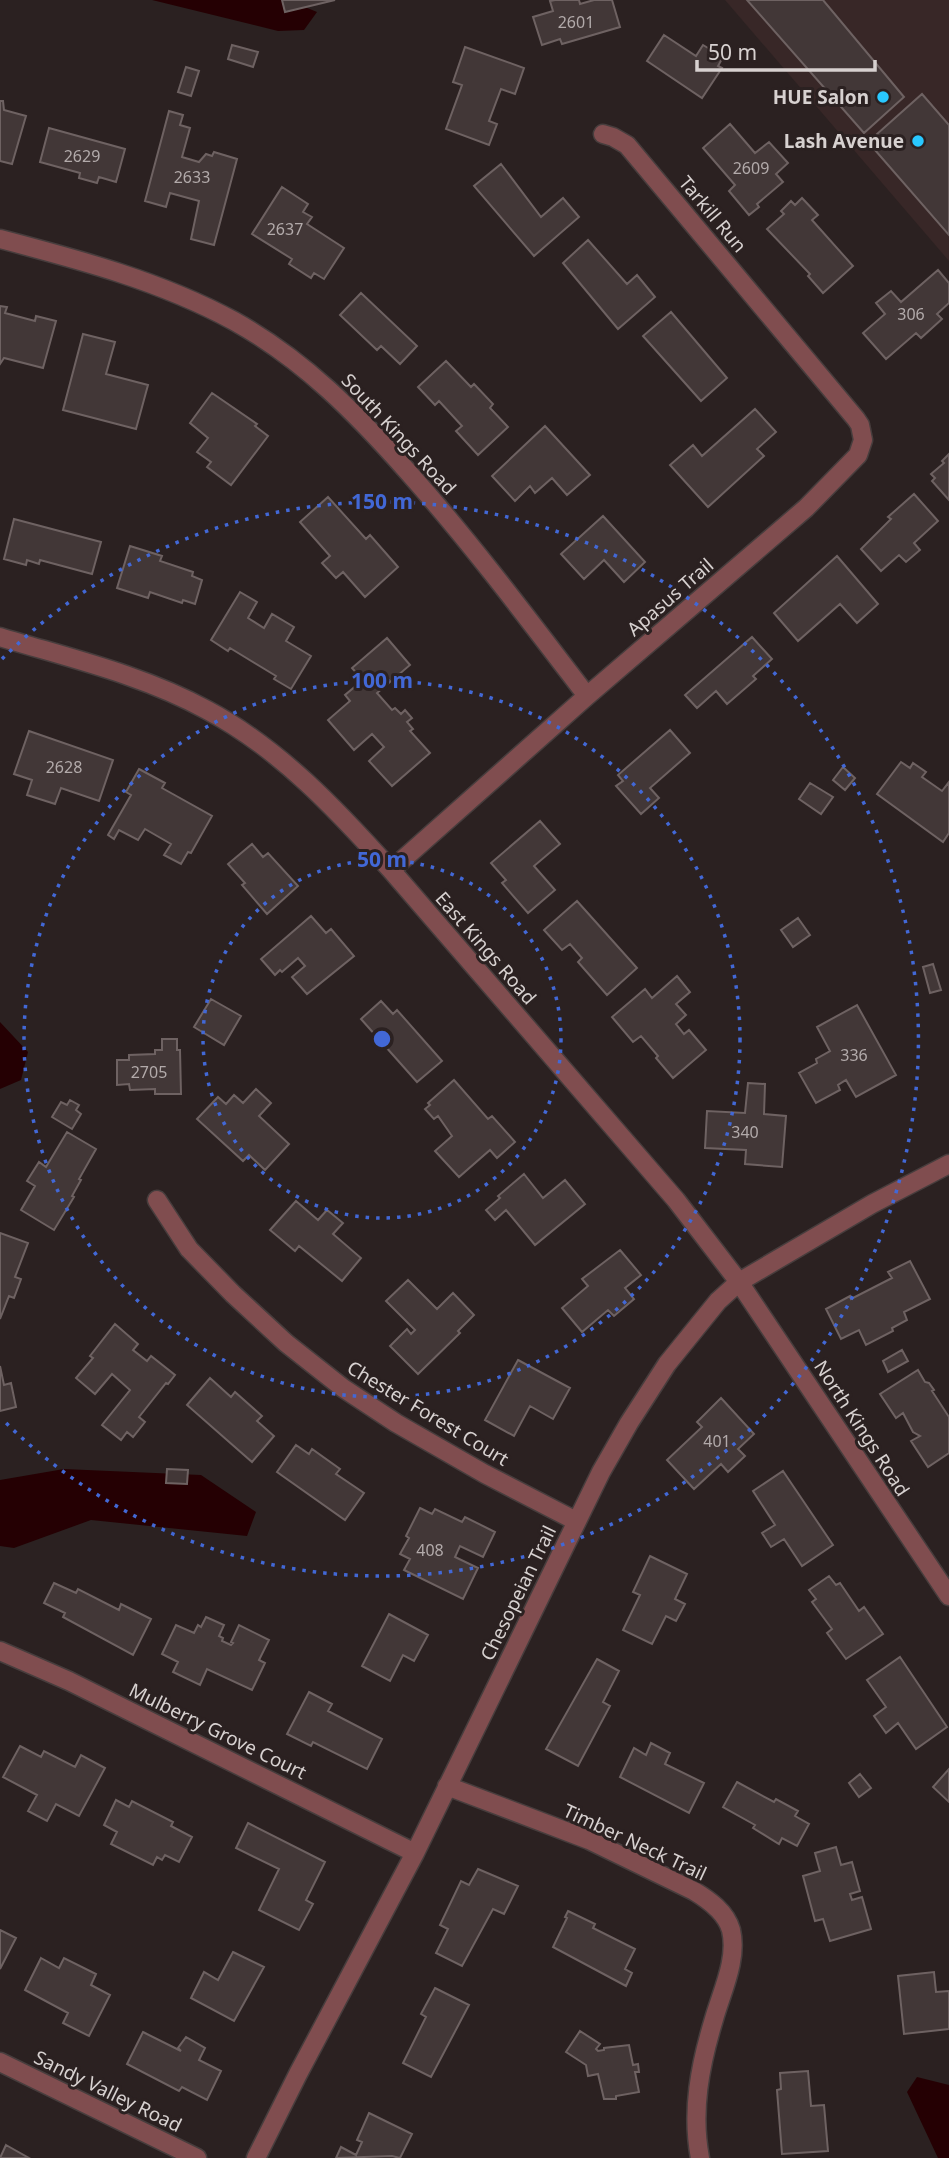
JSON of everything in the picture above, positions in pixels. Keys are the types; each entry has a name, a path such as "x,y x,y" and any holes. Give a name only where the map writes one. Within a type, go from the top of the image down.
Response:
{"street":[{"name":"Tarkill Run","path":"603,134 613,136 627,145 783,331"},
{"name":"South Kings Road","path":"0,239 99,265 181,295 235,322 293,359 334,393 431,497 493,572 587,696"},
{"name":"Apasus Trail","path":"391,870 587,696 806,508 858,455 863,440 860,425 783,331"},
{"name":"East Kings Road","path":"0,637 91,664 171,692 251,737 294,772 350,825 391,870 676,1200 739,1282"},
{"name":"Chesopeian Trail","path":"256,2158 415,1853 576,1521 629,1423 667,1364 718,1301 739,1282 872,1204 949,1164"},
{"name":"Chester Forest Court","path":"157,1200 189,1249 233,1294 286,1343 343,1388 396,1423 485,1474 576,1521"},
{"name":"North Kings Road","path":"739,1282 949,1596"},
{"name":"Mulberry Grove Court","path":"0,1651 69,1681 415,1853"},
{"name":"Timber Neck Trail","path":"447,1786 589,1840 694,1891 711,1902 724,1916 731,1928 730,1968 713,2023 696,2095 695,2134 700,2158"},
{"name":"Sandy Valley Road","path":"0,2062 197,2158"}],"shaded area":[{"path":"152,0 288,0 317,12 304,30 278,31"},
{"path":"725,0 949,0 949,261"},
{"path":"0,1022 28,1052 21,1080 0,1089"},
{"path":"64,1469 201,1475 256,1512 247,1536 91,1520 14,1548 0,1546 0,1480"},
{"path":"917,2077 949,2085 949,2158 938,2158 907,2092"}],"building":[{"path":"282,0 335,0 285,12"},
{"path":"579,0 580,4 594,0 612,0 620,27 562,44 560,39 542,45 533,17 553,11 550,1"},
{"path":"747,0 823,0 904,97 864,133"},
{"path":"664,35 696,56 703,45 723,57 718,66 722,68 702,98 647,61"},
{"path":"232,45 258,52 253,67 228,59"},
{"path":"465,47 524,68 515,94 501,89 489,121 497,124 489,145 446,129 462,85 453,82"},
{"path":"186,67 199,71 191,96 178,92"},
{"path":"922,94 949,125 949,235 868,142"},
{"path":"0,101 3,101 4,110 26,116 12,164 0,161"},
{"path":"169,111 183,115 180,125 190,128 182,157 199,162 206,154 212,156 214,152 237,159 214,245 191,239 199,201 170,193 166,207 145,201"},
{"path":"730,124 755,153 769,142 788,163 776,174 783,182 757,204 759,207 749,215 729,191 735,185 703,148"},
{"path":"49,128 125,149 116,182 99,177 97,183 79,178 80,173 40,162"},
{"path":"501,164 541,217 563,198 579,217 534,256 474,186"},
{"path":"282,187 308,204 303,212 312,217 307,224 344,248 324,279 314,273 311,278 289,264 292,259 252,234"},
{"path":"802,198 818,215 812,220 853,266 823,293 808,276 810,274 767,229 784,214 781,211 791,201 795,205"},
{"path":"588,240 627,284 637,275 655,297 618,329 563,263"},
{"path":"938,270 949,283 949,303 937,314 942,319 921,338 916,333 886,359 863,333 885,314 876,303 891,291 901,302"},
{"path":"361,293 417,346 400,364 381,346 377,350 340,315"},
{"path":"0,306 7,307 5,313 35,321 36,316 56,321 43,368 4,358 0,364"},
{"path":"671,312 727,378 701,401 643,336"},
{"path":"83,334 115,342 106,374 148,385 136,429 63,410"},
{"path":"446,361 471,387 474,384 493,404 490,408 508,427 478,455 456,431 462,426 439,401 435,405 418,387"},
{"path":"212,393 257,424 255,426 268,436 231,485 207,467 211,462 197,452 208,438 190,423"},
{"path":"755,409 776,432 757,449 764,456 708,507 670,465 693,445 702,456"},
{"path":"545,426 590,475 567,495 552,478 535,493 530,486 515,501 492,476"},
{"path":"949,454 949,500 932,481 935,478 931,474 944,463 942,461"},
{"path":"914,494 938,521 914,543 920,550 906,562 899,555 881,571 861,549 891,519 888,517"},
{"path":"328,497 366,539 370,535 398,567 365,597 343,572 336,578 322,563 330,556 300,522"},
{"path":"603,516 645,562 624,582 604,560 584,579 561,554"},
{"path":"14,519 101,542 92,574 40,560 39,564 27,560 26,565 4,559"},
{"path":"130,546 162,556 160,561 193,572 192,576 202,580 195,604 183,600 182,603 150,592 148,598 117,588"},
{"path":"837,556 878,604 857,623 840,604 798,641 774,613"},
{"path":"240,592 257,602 248,618 264,628 272,614 294,627 286,641 311,656 291,689 274,679 276,676 230,648 228,651 211,640"},
{"path":"752,637 772,659 753,676 756,679 727,704 716,691 697,708 685,695"},
{"path":"387,638 410,665 377,693 392,710 395,708 401,714 405,710 412,718 407,722 413,729 410,731 430,753 392,786 369,761 384,747 372,734 354,750 328,720 350,701 345,695 363,680 352,668"},
{"path":"670,730 690,753 650,788 659,798 641,814 616,786 623,781 618,775"},
{"path":"29,731 113,760 99,801 61,788 55,804 27,795 32,780 14,774"},
{"path":"901,762 910,768 913,763 926,772 922,777 942,791 949,782 949,833 943,842 877,794"},
{"path":"843,767 855,778 845,790 833,780"},
{"path":"139,769 165,783 162,788 212,816 191,853 188,852 181,864 164,855 171,844 145,829 138,840 119,830 114,839 108,835 131,795 126,792"},
{"path":"810,783 833,797 821,814 799,799"},
{"path":"540,821 560,844 534,866 555,890 528,913 502,883 506,880 491,863"},
{"path":"252,844 263,857 268,853 298,886 267,914 228,864"},
{"path":"577,901 637,968 607,995 578,962 582,958 570,944 562,950 544,930"},
{"path":"311,916 326,933 331,929 354,956 307,994 292,977 305,966 298,958 275,975 261,959"},
{"path":"798,918 810,935 793,947 781,930"},
{"path":"933,964 941,990 930,993 923,967"},
{"path":"677,976 690,992 676,1004 686,1015 676,1024 684,1034 689,1030 706,1050 673,1078 641,1036 633,1042 612,1017 645,989 652,998"},
{"path":"211,999 241,1016 224,1045 194,1027"},
{"path":"381,1001 393,1014 397,1010 442,1061 417,1082 361,1019"},
{"path":"857,1005 896,1075 856,1097 846,1080 838,1085 840,1090 816,1103 799,1073 817,1063 816,1059 830,1051 817,1027"},
{"path":"162,1039 177,1039 177,1050 180,1050 181,1094 155,1094 155,1089 130,1090 129,1084 117,1085 117,1060 129,1060 129,1055 155,1054 155,1050 162,1050"},
{"path":"454,1080 488,1119 492,1116 515,1142 497,1158 490,1150 459,1177 435,1151 452,1136 438,1116 434,1119 425,1109 430,1105 428,1103"},
{"path":"748,1083 765,1084 764,1114 786,1116 782,1167 745,1164 746,1150 705,1148 707,1111 745,1113"},
{"path":"256,1089 271,1103 259,1116 289,1144 265,1170 249,1155 243,1161 197,1119 218,1097 226,1104 234,1095 243,1103"},
{"path":"70,1100 79,1105 76,1110 81,1114 72,1129 52,1117 61,1102 67,1105"},
{"path":"67,1132 96,1149 79,1179 81,1180 72,1196 74,1197 54,1230 21,1210 35,1186 27,1181 39,1162 46,1167"},
{"path":"524,1174 543,1198 565,1180 585,1204 535,1245 506,1210 495,1220 486,1210"},
{"path":"296,1201 318,1220 327,1210 343,1223 333,1234 361,1258 342,1281 299,1246 295,1251 270,1230"},
{"path":"0,1233 28,1243 15,1277 21,1279 14,1298 9,1296 0,1319"},
{"path":"620,1250 641,1275 625,1288 634,1299 614,1316 608,1310 582,1332 562,1308 588,1286 582,1279"},
{"path":"910,1261 930,1299 904,1312 907,1320 892,1328 893,1331 866,1345 859,1330 841,1339 826,1309 892,1278 888,1272"},
{"path":"408,1280 437,1309 453,1293 474,1315 458,1331 460,1333 418,1374 390,1346 407,1329 411,1334 415,1330 386,1301"},
{"path":"115,1324 138,1344 133,1350 147,1361 151,1356 175,1375 139,1417 145,1422 133,1437 127,1432 121,1440 102,1425 130,1390 112,1374 95,1394 76,1378"},
{"path":"902,1350 908,1361 888,1372 883,1361"},
{"path":"518,1360 570,1388 553,1419 530,1406 514,1436 485,1420"},
{"path":"0,1366 4,1385 11,1383 16,1407 0,1411"},
{"path":"918,1370 934,1390 932,1391 949,1417 949,1453 928,1467 911,1441 920,1436 913,1432 903,1413 896,1418 880,1394"},
{"path":"210,1378 231,1397 235,1392 262,1416 257,1421 274,1436 252,1462 187,1405"},
{"path":"721,1398 754,1434 738,1449 745,1456 728,1472 721,1464 694,1489 667,1460 702,1427 697,1422"},
{"path":"296,1445 309,1454 312,1449 340,1469 336,1474 364,1493 345,1520 277,1472"},
{"path":"167,1469 188,1470 187,1484 166,1483"},
{"path":"783,1471 833,1545 802,1566 784,1539 771,1547 762,1533 775,1525 753,1491"},
{"path":"420,1508 432,1514 435,1509 462,1522 465,1517 495,1532 483,1557 460,1546 455,1557 478,1568 463,1599 404,1570 410,1559 400,1554"},
{"path":"650,1556 687,1574 675,1599 685,1604 676,1621 666,1616 652,1644 623,1630 640,1595 633,1592"},
{"path":"829,1576 836,1585 840,1583 859,1611 864,1607 883,1634 846,1659 827,1633 832,1629 812,1602 816,1599 809,1590"},
{"path":"54,1583 76,1593 78,1589 119,1610 121,1604 151,1619 133,1655 63,1617 65,1613 44,1603"},
{"path":"389,1614 428,1635 414,1661 403,1655 390,1681 362,1666"},
{"path":"206,1617 224,1625 219,1636 223,1638 222,1641 231,1645 239,1625 269,1640 259,1660 265,1663 252,1690 207,1669 200,1685 173,1672 178,1662 162,1654 176,1625 194,1633"},
{"path":"900,1657 947,1727 916,1749 898,1723 886,1733 874,1716 886,1707 867,1680"},
{"path":"597,1659 619,1671 603,1702 610,1706 578,1766 546,1749"},
{"path":"309,1692 332,1704 328,1711 382,1739 367,1769 313,1742 311,1746 287,1734"},
{"path":"651,1743 670,1753 665,1764 704,1783 689,1813 620,1777 634,1748 646,1755"},
{"path":"20,1746 41,1757 44,1751 75,1767 81,1755 105,1768 79,1816 56,1804 47,1821 28,1811 37,1795 3,1777"},
{"path":"949,1769 949,1802 933,1787"},
{"path":"860,1774 871,1788 859,1797 849,1783"},
{"path":"737,1782 774,1802 776,1799 798,1811 795,1816 809,1824 797,1846 782,1838 779,1844 753,1828 755,1825 723,1807"},
{"path":"116,1800 129,1807 132,1801 173,1822 171,1826 192,1837 179,1862 165,1855 162,1860 157,1857 153,1865 111,1844 117,1832 104,1825"},
{"path":"248,1823 325,1862 306,1900 313,1904 299,1930 259,1910 279,1869 236,1848"},
{"path":"836,1847 841,1865 852,1862 860,1891 850,1894 852,1900 862,1897 871,1929 830,1941 823,1919 815,1921 803,1876 820,1871 815,1853"},
{"path":"478,1869 518,1886 504,1914 493,1909 462,1966 436,1953 448,1929 440,1925 461,1881 469,1885"},
{"path":"568,1911 595,1924 593,1928 635,1949 625,1969 632,1973 626,1986 553,1947"},
{"path":"0,1930 16,1938 0,1969"},
{"path":"233,1952 264,1967 234,2021 191,1998 204,1972 218,1980"},
{"path":"41,1958 59,1968 64,1958 96,1974 91,1985 110,1995 89,2036 63,2023 68,2013 25,1990"},
{"path":"934,1972 936,1992 949,1991 949,2029 904,2034 898,1976"},
{"path":"435,1988 469,2005 431,2077 403,2063 426,2017 421,2014"},
{"path":"580,2031 600,2044 596,2049 598,2051 629,2045 633,2065 638,2064 639,2072 635,2072 639,2092 616,2096 616,2099 604,2099 598,2074 588,2076 586,2065 566,2052"},
{"path":"143,2032 181,2051 178,2048 186,2037 205,2048 199,2060 221,2071 207,2100 182,2087 179,2091 127,2064"},
{"path":"808,2071 811,2106 824,2105 828,2151 782,2154 777,2090 781,2089 780,2073"},
{"path":"369,2113 412,2134 400,2158 336,2158 341,2147 356,2155 362,2142 357,2140"},
{"path":"6,2145 29,2158 0,2158"}],"place":[{"name":"HUE Salon","path":"883,97"},
{"name":"Lash Avenue","path":"918,141"}]}
